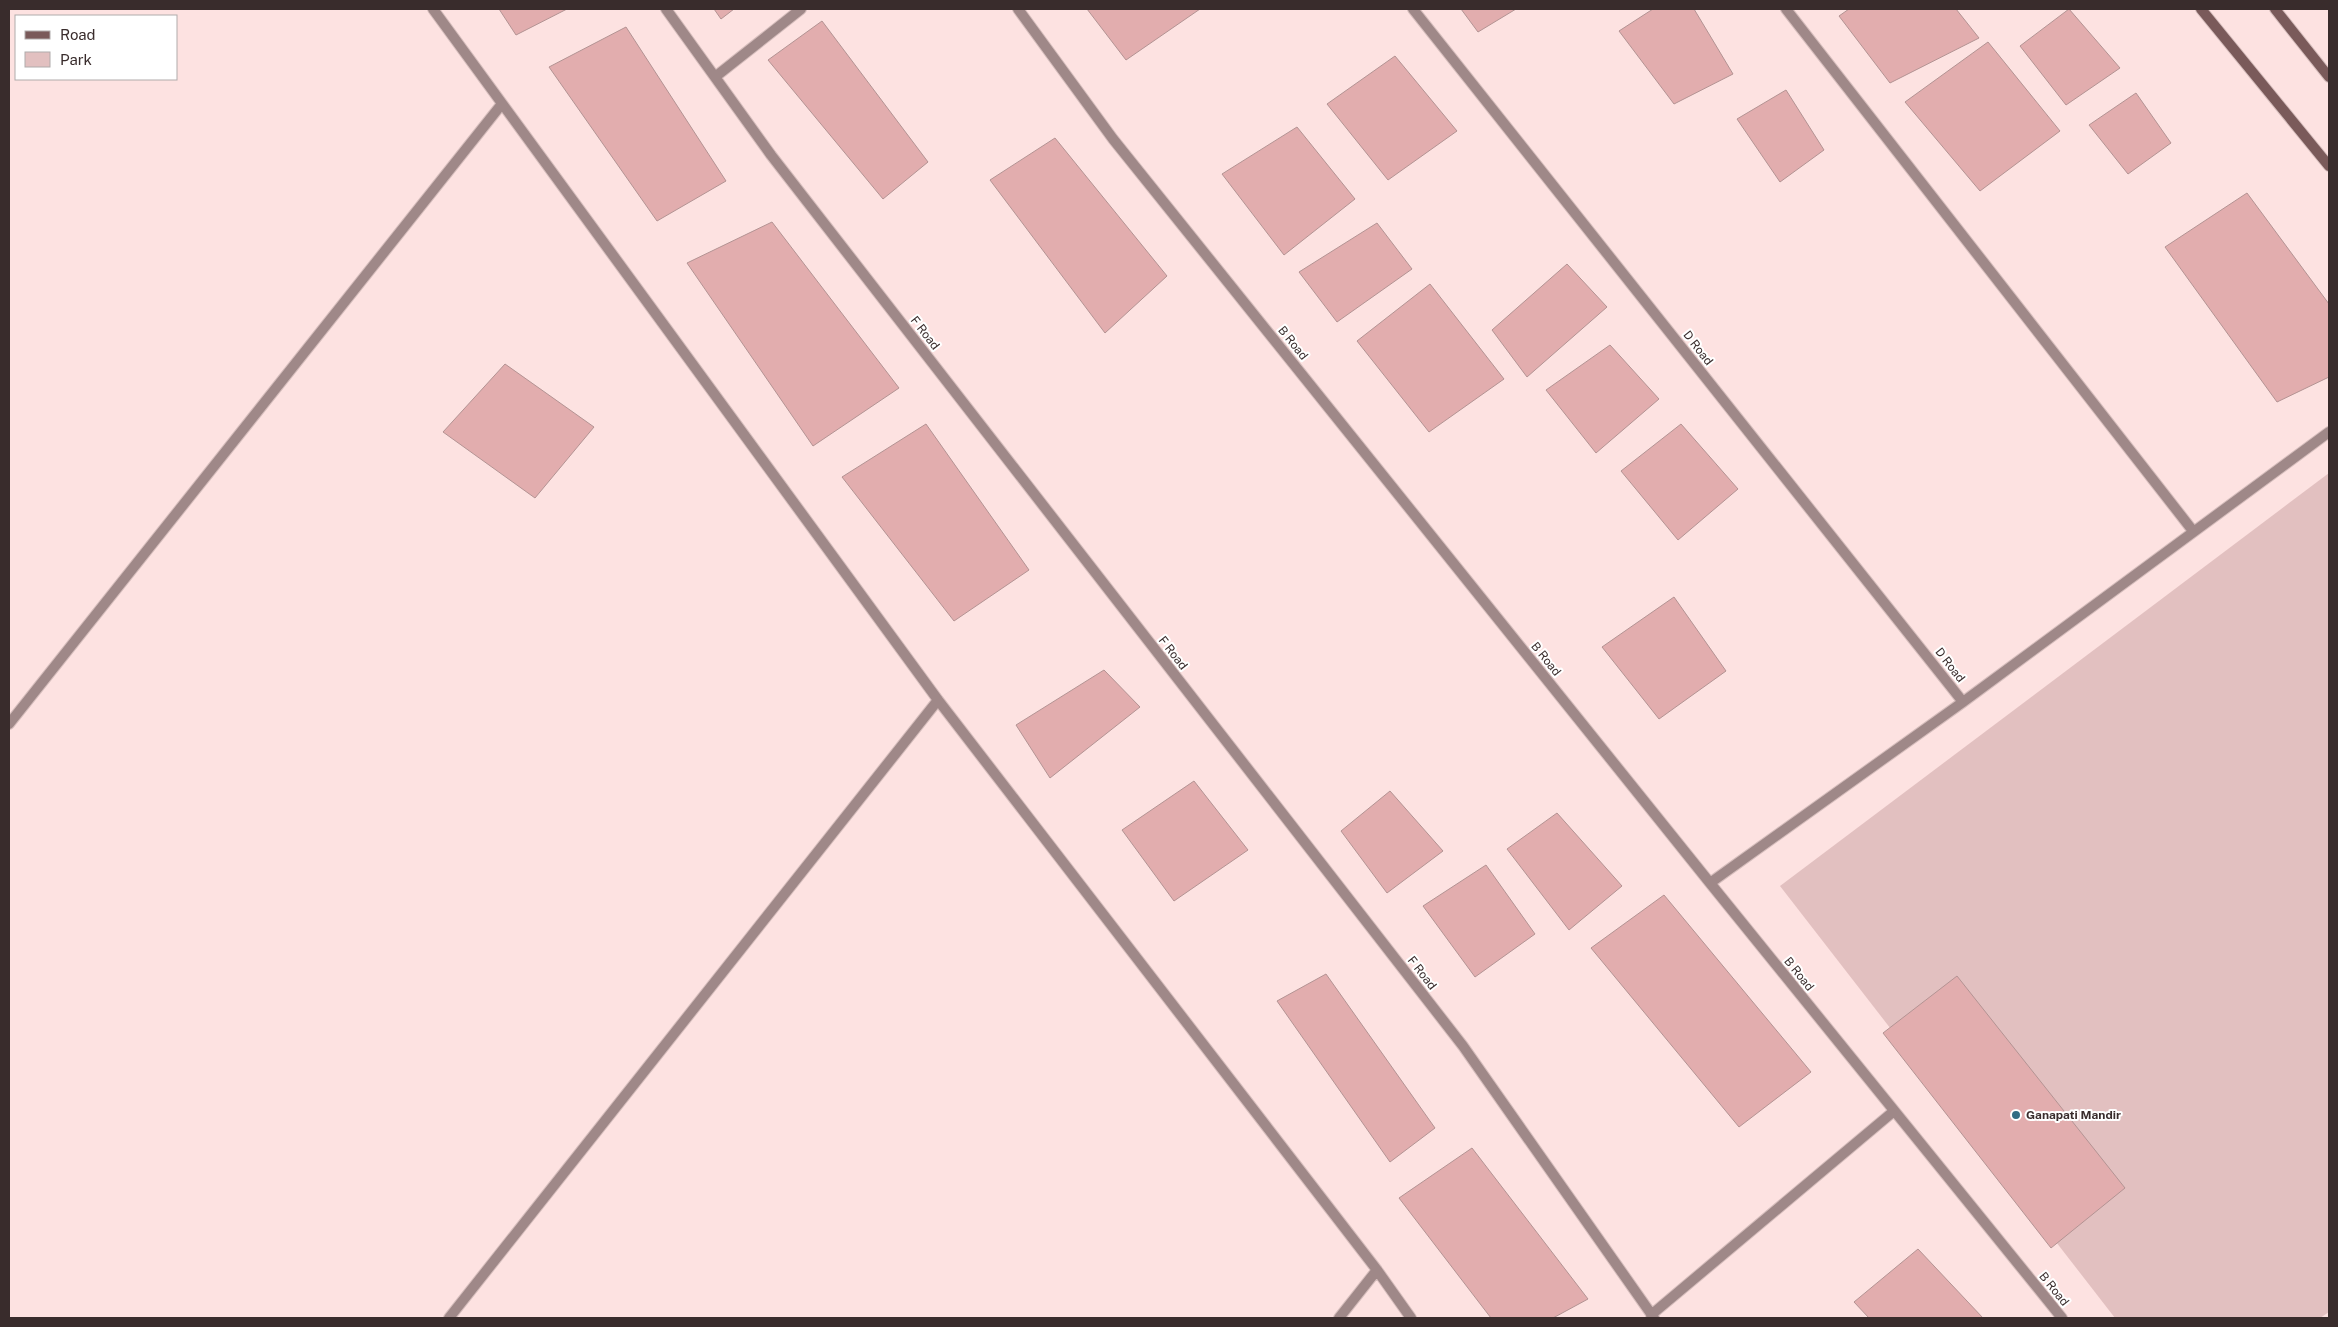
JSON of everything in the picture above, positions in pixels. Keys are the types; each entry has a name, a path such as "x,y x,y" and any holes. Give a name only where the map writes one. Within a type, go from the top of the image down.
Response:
{"main road":[{"path":"2201,9 2329,166"},
{"path":"2275,9 2329,77"}],"street":[{"path":"433,9 501,105 938,700 1411,1318"},
{"name":"F Road","path":"666,9 771,155 1463,1046 1652,1316"},
{"path":"715,77 801,9"},
{"name":"B Road","path":"1018,9 1113,139 2062,1318"},
{"name":"D Road","path":"1413,9 1963,702"},
{"path":"1786,9 2194,531"},
{"path":"9,724 501,105"},
{"path":"1710,883 1963,702 2329,432"},
{"path":"449,1318 938,700"},
{"path":"1652,1316 1894,1111"},
{"path":"1339,1318 1376,1270"}],"green space":[{"path":"2329,473 2329,1312 2320,1318 2115,1318 1780,886"}],"building":[{"path":"499,9 567,9 516,35"},
{"path":"714,9 734,9 721,19"},
{"path":"1087,9 1200,9 1126,60"},
{"path":"1461,9 1516,9 1478,32"},
{"path":"1653,9 1694,9 1733,74 1674,104 1619,31"},
{"path":"1849,9 1956,9 1979,38 1890,83 1839,16"},
{"path":"2069,9 2120,68 2066,105 2020,46"},
{"path":"822,21 928,162 883,199 768,60"},
{"path":"626,27 726,181 657,221 549,67"},
{"path":"1988,42 2060,131 1980,191 1905,102"},
{"path":"1395,56 1457,131 1388,180 1327,104"},
{"path":"1786,90 1824,150 1780,182 1737,119"},
{"path":"2136,93 2171,143 2128,174 2089,125"},
{"path":"1297,127 1355,199 1284,255 1222,174"},
{"path":"1055,138 1167,276 1105,333 990,180"},
{"path":"2247,193 2329,304 2329,377 2277,402 2165,247"},
{"path":"772,222 899,388 813,446 687,263"},
{"path":"1377,223 1412,269 1337,322 1299,272"},
{"path":"1567,264 1607,307 1527,377 1492,330"},
{"path":"1430,284 1504,379 1429,432 1357,341"},
{"path":"1610,345 1659,399 1596,453 1546,390"},
{"path":"505,364 594,427 535,498 443,432"},
{"path":"926,424 1029,570 954,621 842,477"},
{"path":"1681,424 1738,489 1678,540 1621,471"},
{"path":"1674,597 1726,671 1659,719 1602,647"},
{"path":"1104,670 1140,707 1050,778 1016,725"},
{"path":"1194,781 1248,850 1174,901 1122,830"},
{"path":"1390,791 1443,851 1387,893 1341,831"},
{"path":"1557,813 1622,886 1569,930 1507,849"},
{"path":"1486,865 1535,934 1475,977 1423,906"},
{"path":"1664,895 1811,1072 1739,1127 1591,948"},
{"path":"1326,974 1435,1128 1390,1162 1277,1001"},
{"path":"1957,976 2125,1188 2051,1248 1883,1033"},
{"path":"1472,1148 1588,1299 1553,1318 1491,1318 1399,1198"},
{"path":"1918,1249 1983,1318 1869,1318 1854,1302"}],"place":[{"name":"Ganapati Mandir","path":"2016,1115"}]}
